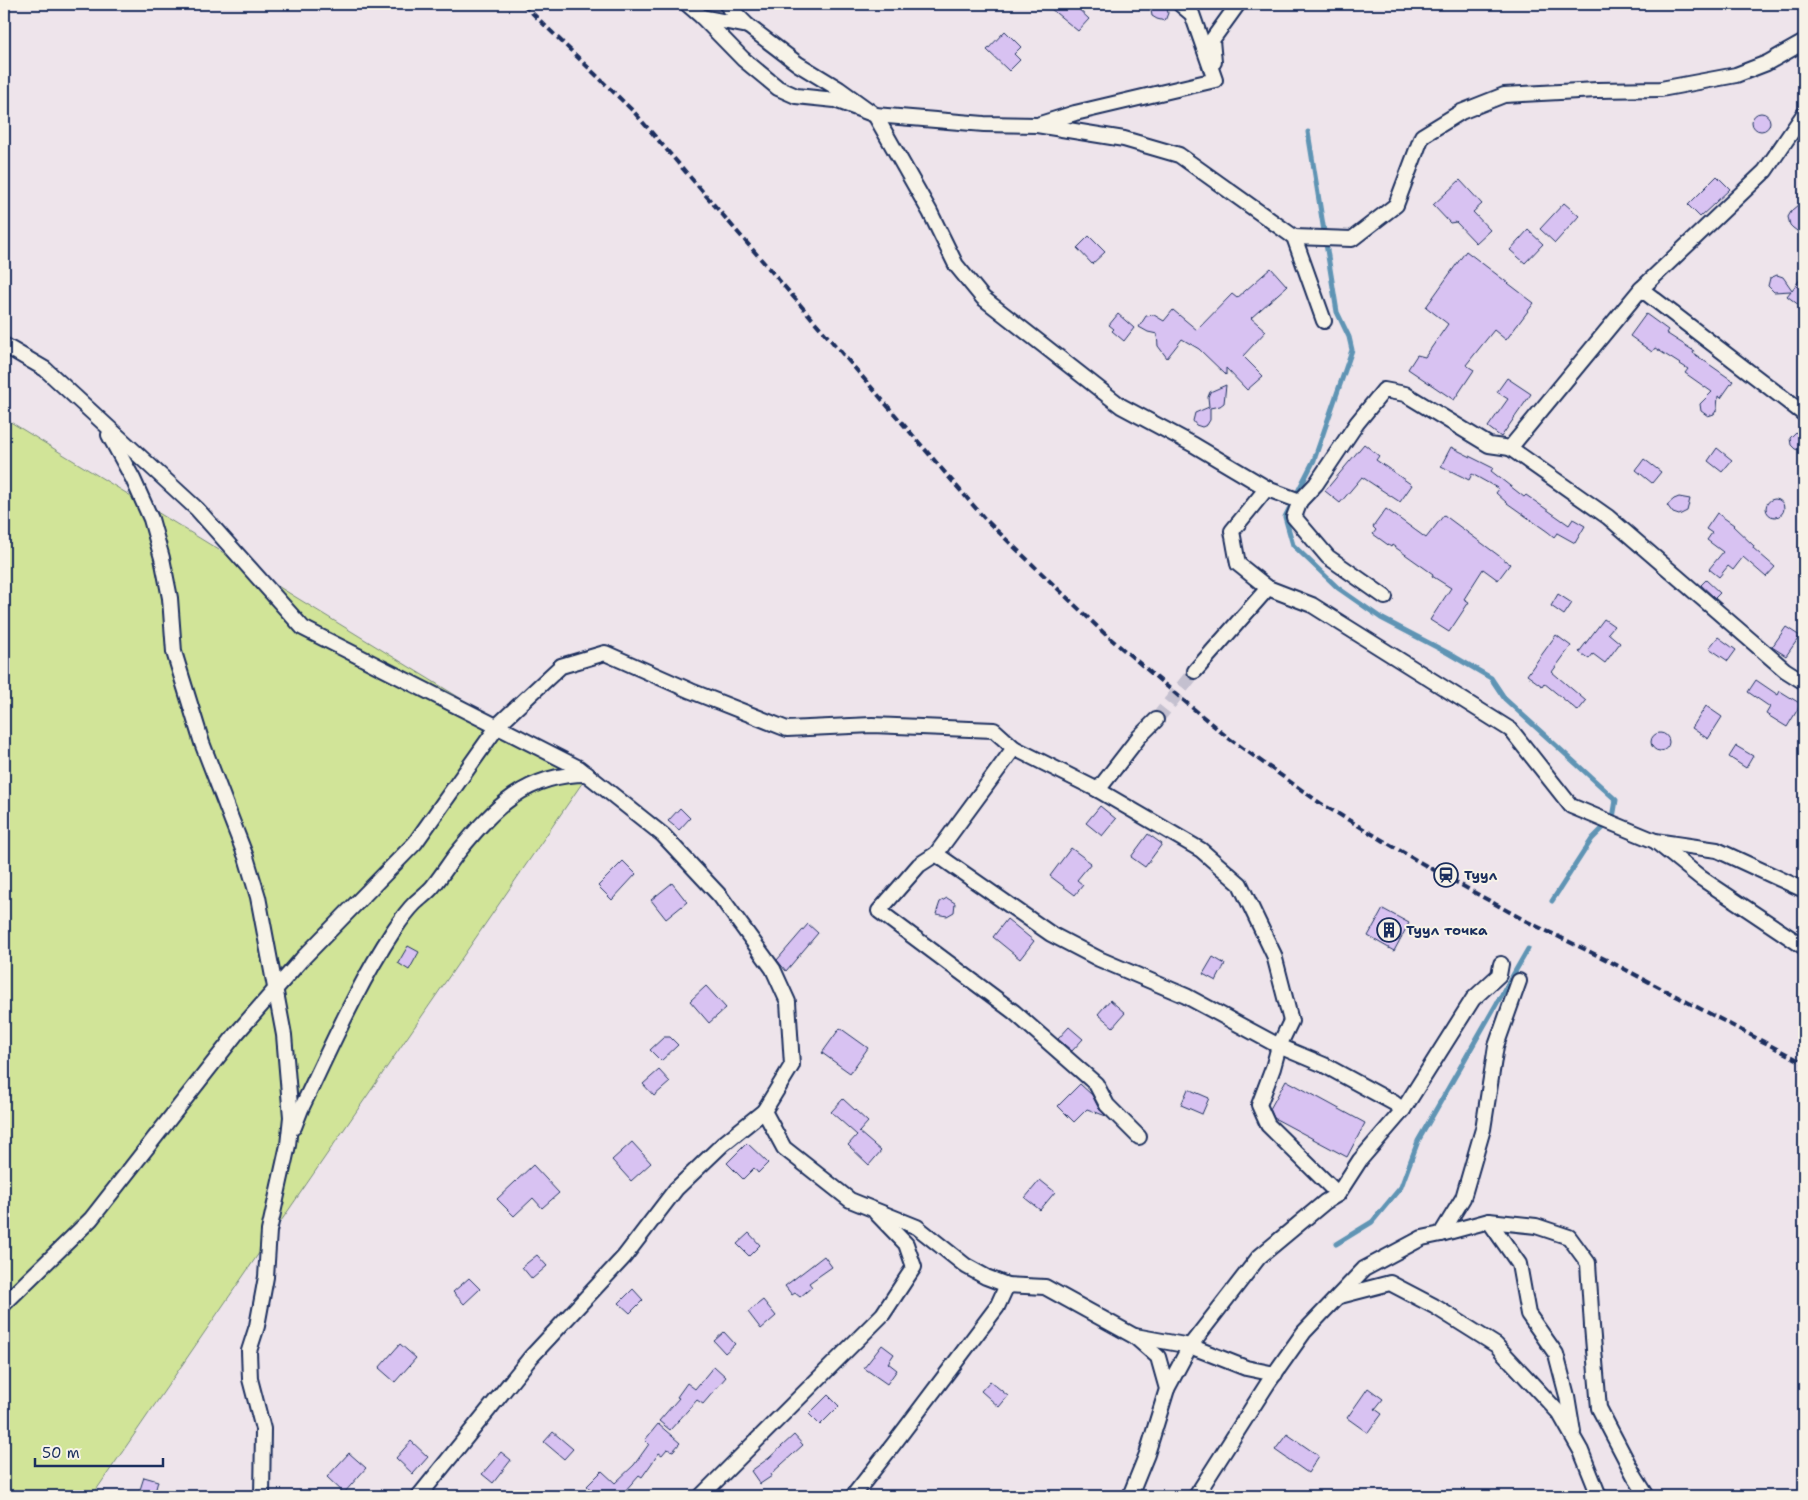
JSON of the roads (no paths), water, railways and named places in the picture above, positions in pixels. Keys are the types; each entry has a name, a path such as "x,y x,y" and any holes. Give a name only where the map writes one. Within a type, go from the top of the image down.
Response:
{"street":[{"path":"687,4 743,59 778,88 796,96 835,100 875,115 984,124 1037,125 1124,139 1178,155 1294,237 1317,238 1352,239 1396,205 1422,136 1461,112 1504,95 1661,89 1736,75 1767,64 1804,42"},
{"path":"726,4 748,26 798,64 839,89 875,115 930,212 956,264 983,298 1121,406 1194,445 1267,488 1295,499"},
{"path":"1180,4 1192,14 1215,80"},
{"path":"1215,80 1212,40 1238,4"},
{"path":"702,17 748,26"},
{"path":"1037,125 1075,113 1215,80"},
{"path":"1510,448 1641,289 1765,171 1804,114"},
{"path":"1294,237 1324,321"},
{"path":"1641,289 1804,414"},
{"path":"4,344 45,369 197,509 303,628 579,768 663,835 720,896 773,969 788,1002 792,1065 764,1111 722,1144 676,1189 624,1257 531,1357 419,1496"},
{"path":"1295,499 1316,484 1357,422 1384,390 1405,394 1489,445 1510,448 1608,517 1784,670 1804,682"},
{"path":"100,419 125,462 151,520 162,558 170,598 174,652 202,743 246,857 258,897 284,1035 292,1117 269,1231 266,1277 257,1326 249,1351 250,1379 263,1429 262,1496"},
{"path":"1267,488 1232,531 1238,564 1268,588 1312,605 1512,730 1571,806 1655,840 1717,850 1804,890"},
{"path":"1295,499 1294,517 1328,558 1385,597"},
{"path":"1194,671 1268,588"},
{"path":"4,1304 91,1219 236,1034 302,959 415,843 497,727 561,666 605,653 691,691 787,728 872,725 994,730 1014,748 1098,790 1201,850 1240,884 1274,955 1291,1021 1278,1046 1273,1068 1259,1105 1268,1125 1338,1194"},
{"path":"1098,790 1139,737 1156,720"},
{"path":"1014,748 936,854 919,865 879,911 1014,1012 1096,1084 1107,1105 1139,1137"},
{"path":"288,1144 301,1109 360,988 394,930 413,905 433,887 459,851 500,805 528,786 545,779 587,774"},
{"path":"1655,840 1701,878 1804,947"},
{"path":"936,854 1051,934 1099,959 1186,996 1278,1046 1324,1065 1394,1103 1403,1110"},
{"path":"1130,1496 1147,1454 1167,1389 1190,1346 1259,1257 1325,1202 1338,1194 1360,1160 1403,1110 1473,999 1499,975 1501,964"},
{"path":"1441,1234 1463,1198 1483,1129 1496,1046 1519,982"},
{"path":"764,1111 784,1148 850,1200 917,1226 966,1266 986,1277 1007,1285 1045,1288 1134,1336 1158,1357 1167,1389"},
{"path":"701,1496 883,1314 914,1267 906,1244 872,1209"},
{"path":"1489,1221 1519,1264 1528,1314 1556,1354 1567,1396 1574,1440"},
{"path":"1196,1496 1304,1332 1364,1269 1422,1238 1489,1221 1536,1226 1569,1237 1588,1263 1599,1408 1635,1477 1648,1496"},
{"path":"1339,1296 1390,1283 1434,1306 1496,1345 1560,1414 1581,1451 1600,1496"},
{"path":"853,1496 894,1445 997,1307 1007,1285"},
{"path":"1134,1336 1190,1346 1246,1368 1275,1374"}],"waterway":[{"path":"1308,132 1337,312 1349,337 1352,350 1314,460 1285,517 1293,545 1338,588 1381,618 1491,678 1505,699 1616,800 1613,818 1592,839 1552,901"},
{"path":"1336,1244 1372,1222 1401,1187 1418,1141 1528,949"}],"tunnel":[{"path":"1156,720 1195,671"}],"railway":[{"path":"523,4 634,112 985,519 1105,634 1227,737 1320,803 1416,860 1524,920 1609,961 1804,1063"}],"place":[{"name":"Туул","path":"1446,875"},
{"name":"Туул точка","path":"1389,930"}]}
